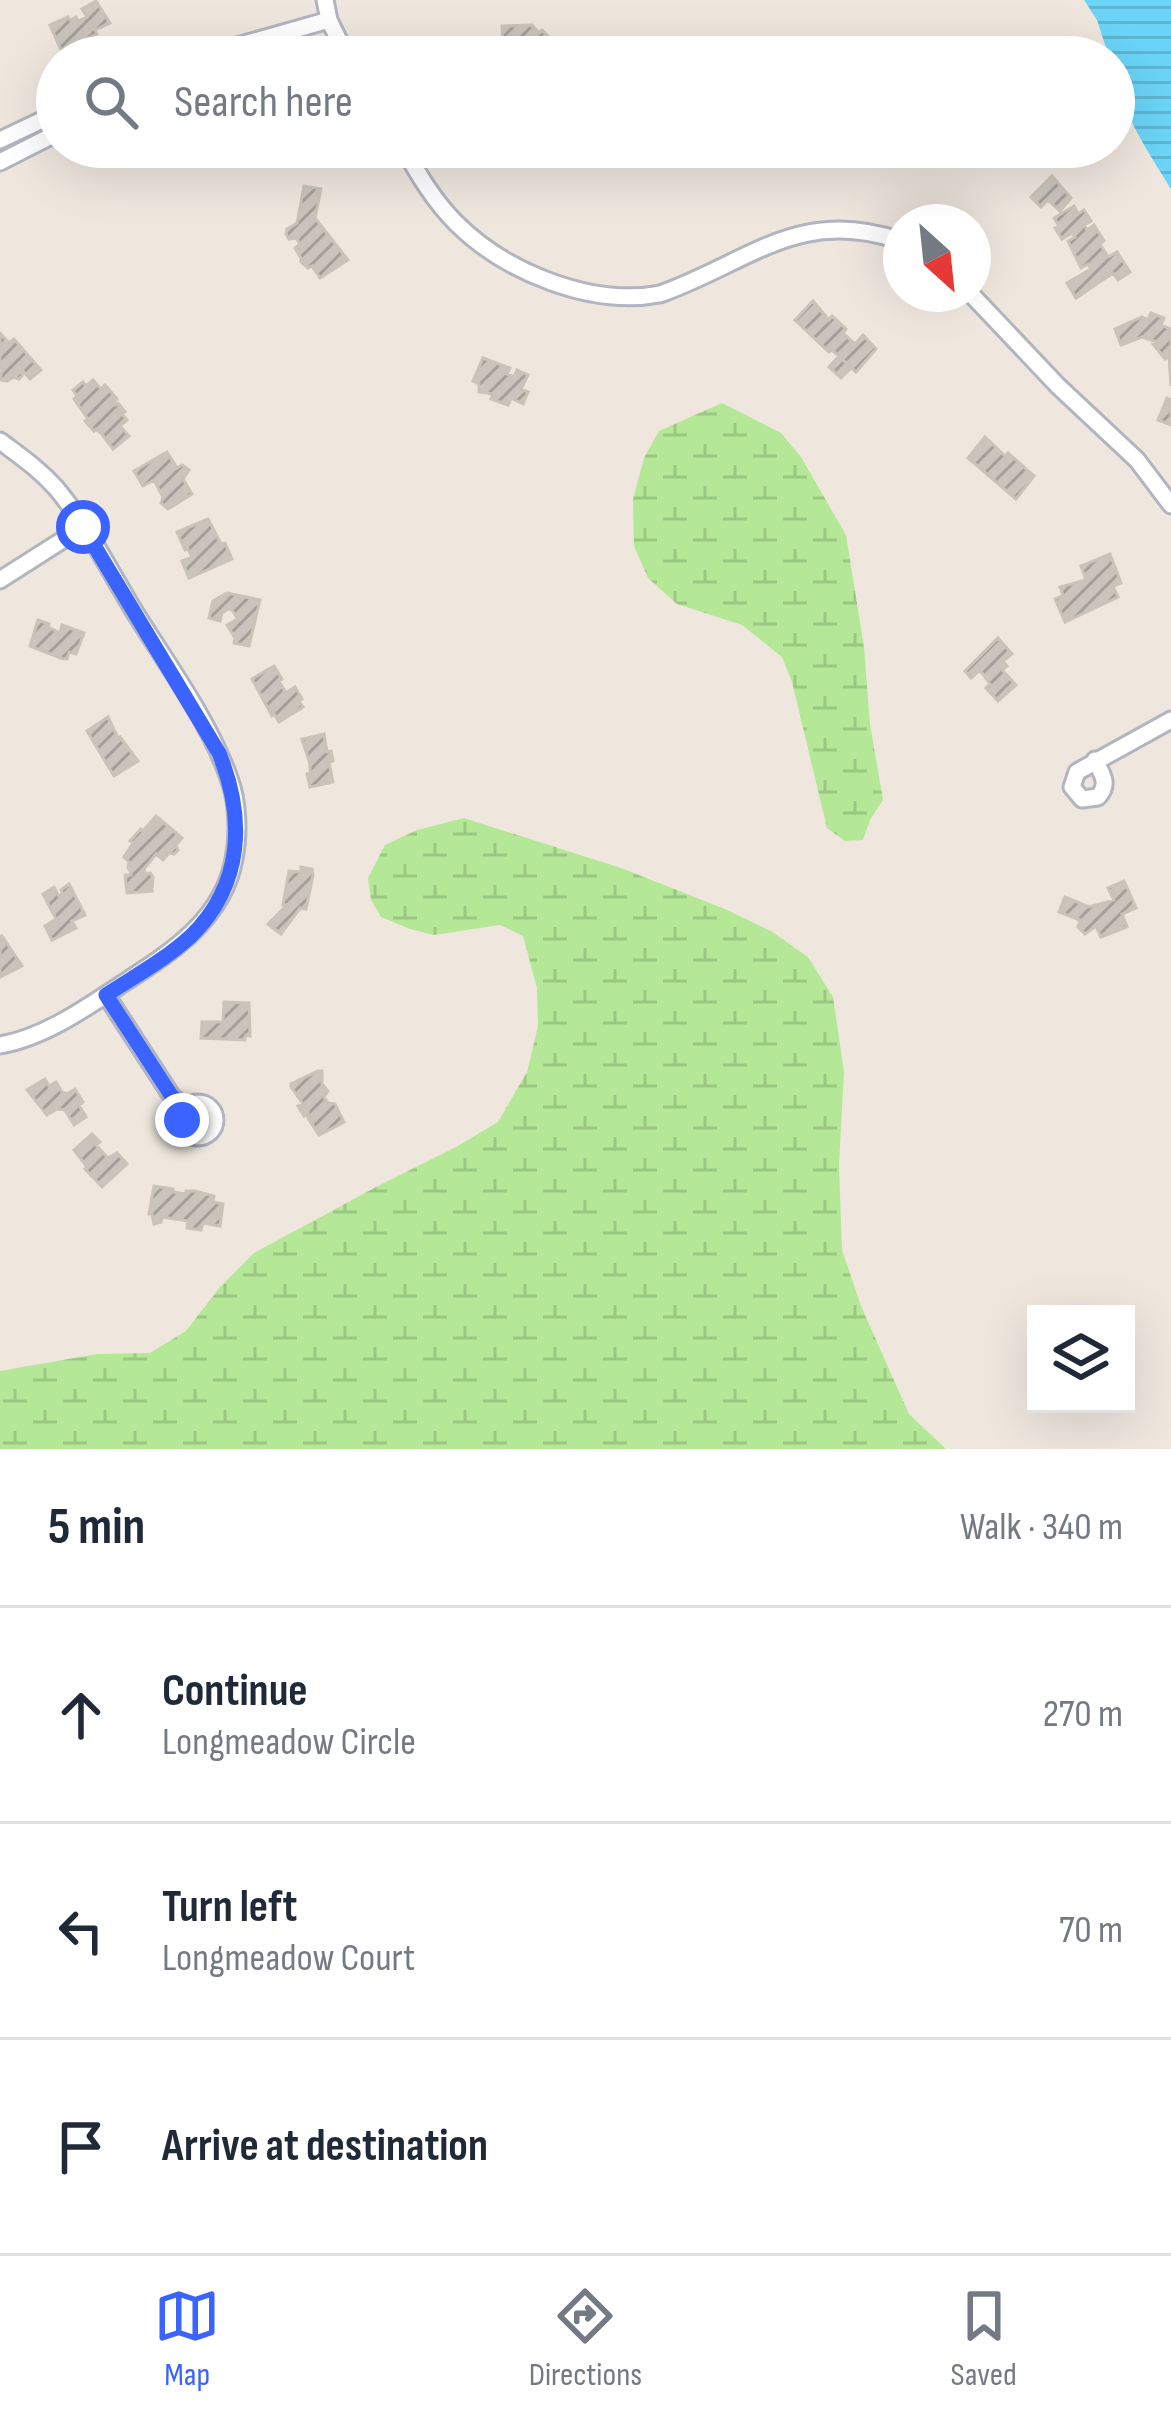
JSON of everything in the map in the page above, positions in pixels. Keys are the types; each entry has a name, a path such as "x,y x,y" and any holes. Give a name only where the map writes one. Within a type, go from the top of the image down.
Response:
{"street":[{"path":"325,0 336,36"},
{"path":"272,36 328,20"},
{"path":"0,140 36,123"},
{"path":"0,162 36,144"},
{"path":"416,168 440,205 490,250 540,278 592,295 638,298 660,294 772,244 822,229 860,229 883,236"},
{"path":"987,312 1137,460 1171,505"},
{"path":"0,441 36,467 83,527 219,753 236,806 231,872 205,920 168,955 106,995 26,1038 0,1045"},
{"path":"0,580 83,527"},
{"path":"1095,760 1171,720"},
{"path":"106,995 185,1110"}],"green space":[{"path":"722,403 781,433 801,457 846,535 883,800 863,840 845,841 827,828 782,657 742,625 677,604 648,578 634,546 633,499 644,458 659,431"},
{"path":"464,818 621,868 725,909 771,931 808,957 833,997 844,1072 839,1165 842,1250 909,1414 946,1449 0,1449 0,1371 97,1354 150,1353 186,1331 254,1253 498,1122 527,1072 538,1026 537,988 523,936 500,925 434,935 410,929 381,917 371,900 368,878 385,845 417,830"}],"water":[{"path":"1084,0 1171,0 1171,189 1135,127 1135,36 1102,36"}],"building":[{"path":"96,1 110,23 92,36 55,36 50,25 68,17 78,21 87,17 82,9"},
{"path":"532,25 548,36 503,36 502,26"},
{"path":"1052,176 1071,198 1060,211 1048,200 1041,207 1031,197"},
{"path":"304,186 321,189 315,218 348,260 320,278 312,266 301,262 296,238 286,234 297,223"},
{"path":"1074,206 1078,214 1084,210 1091,221 1084,225 1087,230 1094,225 1108,257 1117,252 1130,272 1118,280 1113,273 1076,298 1067,283 1091,269 1088,264 1081,268 1068,241 1075,237 1072,233 1062,239 1054,218"},
{"path":"813,301 829,320 832,316 846,329 843,333 855,344 863,335 876,349 856,372 841,358 851,368 841,378 829,367 839,356 795,320"},
{"path":"1151,313 1164,318 1161,325 1171,329 1171,386 1169,356 1165,359 1153,344 1157,342 1142,337 1121,345 1115,329 1142,317 1148,320"},
{"path":"0,333 9,343 14,339 41,370 30,379 22,370 19,379 0,380"},
{"path":"483,358 510,368 507,374 514,377 517,370 528,375 521,389 528,392 523,404 511,398 508,405 479,392 479,384 473,381"},
{"path":"93,380 101,389 105,385 117,399 113,403 125,412 127,420 120,426 129,436 113,449 85,421 74,399 73,390"},
{"path":"1167,398 1171,400 1171,425 1158,420"},
{"path":"985,437 1034,476 1016,499 968,458"},
{"path":"167,452 177,468 182,465 189,470 183,479 192,494 168,509 161,503 163,497 154,480 143,486 134,471"},
{"path":"208,519 232,559 189,578 182,561 192,557 177,532"},
{"path":"1110,554 1121,583 1113,586 1118,597 1065,622 1055,599 1063,595 1060,587 1086,580 1081,566"},
{"path":"227,593 260,600 249,646 234,643 227,625 238,619 232,610 222,613 220,621 209,618 213,601"},
{"path":"38,620 60,633 62,625 84,633 76,654 69,652 63,659 30,646"},
{"path":"998,638 1012,654 1003,661 1007,666 1002,670 1016,685 998,701 986,688 990,684 980,670 971,678 965,671"},
{"path":"274,666 286,693 295,687 303,707 279,722 252,679"},
{"path":"108,717 138,761 114,776 87,731"},
{"path":"324,734 333,761 329,762 333,782 310,787 310,764 302,739"},
{"path":"156,816 182,838 178,850 163,860 156,854 144,869 153,877 152,891 127,893 125,875 131,875 124,857 130,841"},
{"path":"301,867 312,869 313,875 306,909 300,908 281,934 268,924 287,905 283,905 289,871 301,872"},
{"path":"1124,881 1136,908 1122,914 1127,927 1101,937 1096,926 1085,934 1078,927 1080,920 1059,912 1065,897 1089,907 1114,900 1108,888"},
{"path":"69,884 85,915 72,921 76,928 52,940 45,926 56,919 43,894 54,887 59,896"},
{"path":"0,937 22,966 0,977"},
{"path":"224,1002 249,1003 250,1036 245,1040 201,1038 202,1022 223,1022"},
{"path":"318,1071 328,1091 324,1097 335,1104 344,1122 319,1135 291,1087"},
{"path":"45,1079 49,1086 56,1082 67,1094 75,1089 86,1117 74,1125 65,1110 47,1115 27,1090"},
{"path":"92,1134 108,1158 117,1153 127,1164 102,1187 74,1150"},
{"path":"154,1186 214,1196 213,1202 223,1204 220,1226 203,1223 201,1230 187,1228 188,1221 162,1217 154,1224 149,1214"}],"route":[{"path":"83,527 219,753 236,806 231,872 205,920 168,955 106,995 185,1110 182,1120"}]}
